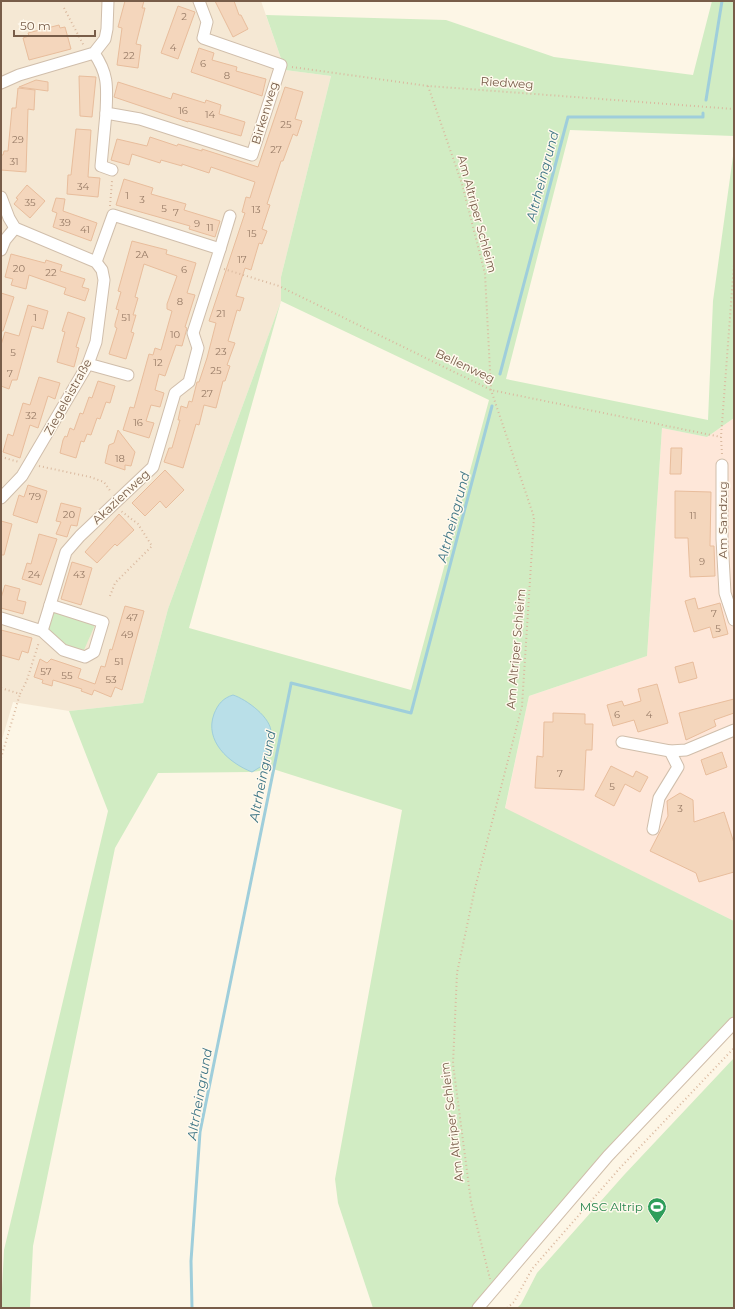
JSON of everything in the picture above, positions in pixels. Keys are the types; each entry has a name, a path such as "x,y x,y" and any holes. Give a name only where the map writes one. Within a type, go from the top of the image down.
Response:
{"street":[{"path":"1,83 19,75 91,55 105,39 107,29 108,1"},
{"path":"199,1 207,22 203,38 281,64"},
{"path":"91,55 103,66 107,80 106,113 101,166 112,170"},
{"name":"Birkenweg","path":"106,113 140,119 252,155 281,64"},
{"path":"1,197 9,218 15,228 96,262 113,215 220,249"},
{"name":"Akazienweg","path":"42,631 66,552 80,536 153,467 175,393 189,382 198,348 193,333 230,216"},
{"path":"1,250 5,240 15,228"},
{"name":"Ziegeleistraße","path":"1,498 22,476 88,364 96,342 104,280 102,270 96,262"},
{"path":"88,364 128,376"},
{"name":"Am Sandzug","path":"722,465 722,538 725,593 734,620"},
{"path":"1,618 42,631 62,650 85,657 94,652 103,622 50,605"},
{"path":"622,742 670,751 686,750 734,730"},
{"path":"653,829 658,798 678,767 670,751"},
{"path":"478,1308 608,1156 734,1023"}],"path":[{"path":"64,8 91,55"},
{"name":"Riedweg","path":"281,64 428,86 734,109"},
{"name":"Am Altriper Schleim","path":"428,86 462,184 485,274 491,390 534,517 522,706 475,888 457,973 453,1064 471,1202 493,1291"},
{"path":"112,170 110,211 113,215"},
{"path":"722,465 721,437 734,264"},
{"name":"Bellenweg","path":"215,267 278,286 491,390 721,437"},
{"path":"1,758 20,694 27,680 42,631"},
{"path":"1,688 20,694"},
{"path":"507,1308 514,1302 532,1269 619,1169 734,1048"}],"shaded area":[{"path":"1,1 261,1 285,70 331,76 281,277 281,301 168,609 143,703 69,711 13,702 1,743"},
{"path":"734,418 734,921 505,809 529,696 647,656 662,428 707,437"}],"green space":[{"path":"712,1 734,1 734,136 570,130 506,379 708,420 713,301 734,149 734,418 707,437 662,428 647,656 529,696 505,808 734,921 734,1016 488,1287 471,1308 373,1308 338,1203 335,1179 402,810 273,769 252,772 158,773 115,848 33,1246 30,1308 1,1308 4,1250 108,811 69,711 143,703 168,609 281,301 281,277 331,76 285,70 266,15 446,20 554,57 693,75","holes":["281,301 489,400 411,690 189,628"]},
{"path":"51,608 95,625 84,650 58,643 43,630"},
{"name":"MSC Altrip","path":"734,1058 734,1308 517,1308 521,1304 537,1273 624,1175"}],"water":[{"path":"233,695 251,705 263,715 270,727 270,741 265,764 252,772 243,768 227,757 216,742 212,733 212,724 217,707 229,696"}],"building":[{"path":"125,1 144,1 142,8 145,8 136,44 141,45 138,68 117,65 122,28 118,27"},
{"path":"215,1 234,1 239,15 241,15 248,29 233,37"},
{"path":"178,6 195,12 178,59 161,53"},
{"path":"59,25 60,28 65,27 71,49 29,60 23,38 29,36 28,33"},
{"path":"199,48 214,53 212,60 237,67 236,71 266,79 262,96 191,72"},
{"path":"79,76 96,77 92,117 80,116"},
{"path":"36,80 48,82 48,91 19,87"},
{"path":"118,82 171,99 173,93 205,103 206,100 221,105 219,114 245,122 241,136 188,122 114,97"},
{"path":"285,87 303,92 295,119 302,121 297,136 293,134 283,161 281,161 267,204 270,205 262,229 267,231 262,244 259,243 251,270 245,268 236,296 244,298 240,311 237,310 228,341 235,343 227,365 230,366 225,381 223,381 216,408 204,405 199,425 196,424 183,468 164,462 169,448 172,448 180,420 178,420 181,406 187,408 189,401 192,402 197,382 199,382 207,358 216,323 209,321 245,213 242,212 246,197 250,198 255,182 211,167 209,173 182,164 182,166 161,160 160,163 132,154 129,165 111,160 117,139 147,146 150,137 177,146 178,144 202,151 202,149 258,167"},
{"path":"18,88 35,90 34,110 28,109 26,172 1,170 1,155 3,155 4,151 8,151 12,108 16,108"},
{"path":"76,129 91,130 88,177 100,178 98,197 67,194 68,175 71,175"},
{"path":"124,179 153,188 151,194 186,204 184,210 220,221 215,237 189,229 190,226 116,205"},
{"path":"27,185 45,201 30,218 14,204 18,199 16,198"},
{"path":"56,198 65,199 63,211 97,223 91,241 53,227 57,213 52,211"},
{"path":"132,241 167,250 166,254 196,263 187,293 195,295 185,327 187,328 182,346 176,345 165,376 159,374 155,390 164,393 160,407 151,405 146,421 154,423 149,438 123,430 130,407 134,408 149,354 153,355 155,348 161,350 172,311 167,309 167,304 177,276 144,264 135,297 138,298 133,315 136,315 131,332 134,333 126,359 109,354 117,328 115,327 115,324 119,310 116,309 121,292 118,291"},
{"path":"11,254 45,263 46,260 62,265 60,271 85,279 82,287 89,289 85,301 64,294 66,288 29,275 26,289 11,285 13,279 5,277"},
{"path":"1,293 14,297 3,331 1,331"},
{"path":"28,305 48,311 43,329 32,326 17,380 12,380 9,389 1,386 1,345 5,332 19,336"},
{"path":"68,312 85,318 76,347 79,348 74,367 57,362 65,332 62,331"},
{"path":"39,377 60,383 55,399 48,396 38,428 30,425 20,458 3,452 8,434 13,436 23,403 30,405"},
{"path":"98,381 115,386 110,403 106,402 100,419 97,418 91,435 87,434 84,442 81,441 76,458 60,453 65,436 67,437 70,428 74,430 80,413 83,414 89,397 92,398"},
{"path":"118,430 135,452 131,466 125,465 125,470 105,463 109,445 114,443"},
{"path":"671,448 682,448 681,474 670,474"},
{"path":"165,470 184,490 166,508 160,501 145,516 132,503"},
{"path":"28,485 47,491 37,523 13,515 19,495 24,497"},
{"path":"675,491 711,492 710,546 714,546 715,576 690,577 688,538 675,538"},
{"path":"61,503 81,508 77,526 71,525 67,537 56,534 61,522 56,521"},
{"path":"119,514 134,530 117,546 115,544 97,563 85,552"},
{"path":"1,521 12,524 4,555 1,555"},
{"path":"39,534 57,539 41,585 22,579 27,563 31,564"},
{"path":"72,562 92,568 81,605 61,599"},
{"path":"5,585 20,589 17,600 26,602 23,614 1,608 1,598"},
{"path":"695,598 698,609 720,603 728,634 713,638 710,627 694,632 685,601"},
{"path":"125,606 144,611 122,690 115,687 111,697 94,690 92,695 81,691 82,689 53,680 52,686 42,683 43,680 34,677 40,659 47,663 51,659 81,669 78,678 95,684 101,666 105,667 110,649 112,650"},
{"path":"1,630 32,638 28,653 22,651 19,660 1,655"},
{"path":"693,662 697,678 679,683 675,667"},
{"path":"657,684 668,723 638,732 634,720 613,726 607,705 622,701 624,706 641,701 638,689"},
{"path":"734,699 734,713 714,720 716,726 686,740 679,713"},
{"path":"553,713 585,714 585,724 593,724 592,750 586,750 584,790 535,788 537,756 543,757 544,722 553,722"},
{"path":"722,752 727,767 706,775 701,760"},
{"path":"611,766 633,777 636,771 648,777 640,792 625,784 614,806 595,796"},
{"path":"680,793 693,800 694,822 724,812 734,843 734,872 699,882 696,873 650,851 668,816 667,801"}],"waterway":[{"name":"Altrheingrund","path":"706,100 722,1"},
{"name":"Altrheingrund","path":"500,374 568,117 703,117 703,113"},
{"name":"Altrheingrund","path":"192,1308 191,1261 200,1132 291,683 411,713 492,406"}],"place":[{"name":"MSC Altrip","path":"657,1224"}]}
